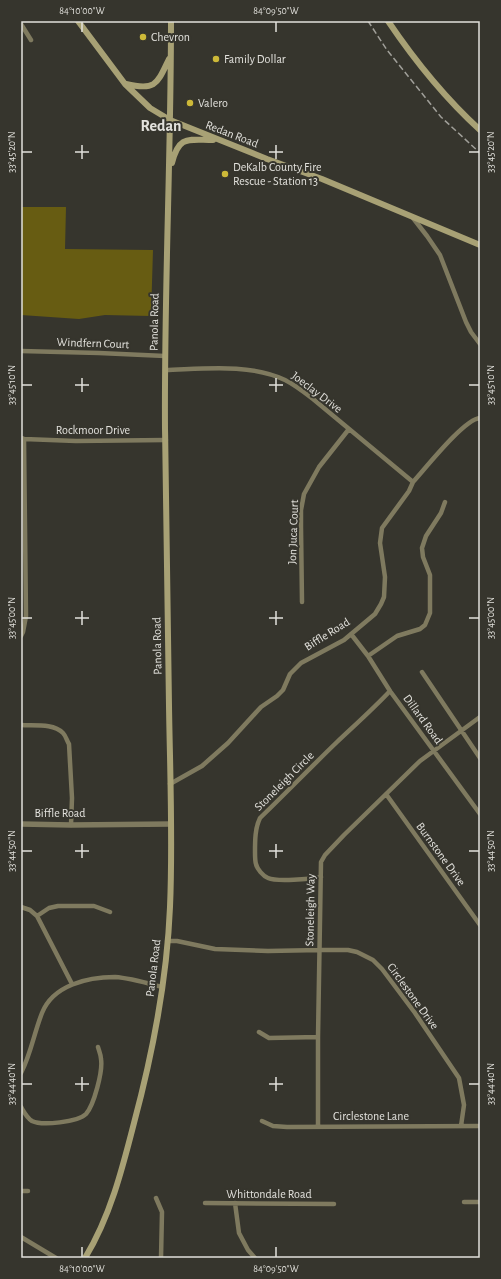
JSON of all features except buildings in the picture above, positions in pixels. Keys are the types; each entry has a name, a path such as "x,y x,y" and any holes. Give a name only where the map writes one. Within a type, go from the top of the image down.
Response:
{"main road":[{"name":"Redan Road","path":"78,21 125,84 150,108 170,120 217,140 319,178 480,245"},
{"name":"Panola Road","path":"85,1258 93,1245 104,1220 123,1167 145,1082 155,1040 170,907 171,824 165,356 171,21"},
{"path":"388,21 439,89 480,130"},
{"path":"125,84 148,88 155,84 162,75 171,56"},
{"path":"169,176 174,154 180,143 186,140 217,140"}],"street":[{"path":"21,24 31,40"},
{"path":"413,218 440,255 466,322 480,344"},
{"name":"Windfern Court","path":"21,351 165,356"},
{"name":"Joeclay Drive","path":"165,370 239,369 266,373 284,379 298,387 413,482"},
{"name":"Biffle Road","path":"170,784 202,766 228,743 261,707 283,690 290,674 301,663 336,645 375,614 384,597 385,577 380,543 382,528 409,491 413,482 459,432 470,422 480,418"},
{"name":"Jon Juca Court","path":"302,602 301,510 304,494 319,467 336,444 349,430"},
{"path":"21,636 26,616 23,513 23,438"},
{"name":"Rockmoor Drive","path":"23,438 76,440 166,440"},
{"path":"368,656 398,636 420,629 425,625 430,613 430,575 423,557 422,548 426,536 441,513 445,502"},
{"name":"Dillard Road","path":"351,634 368,656 390,691 480,814"},
{"path":"422,672 480,758"},
{"name":"Stoneleigh Circle","path":"321,877 286,880 268,878 259,871 256,865 255,848 257,825 260,818 337,742 375,708 390,691"},
{"name":"Stoneleigh Way","path":"318,1126 321,862 325,855 344,835 420,761 480,717"},
{"path":"21,725 52,727 63,733 66,738 69,744 72,798 71,825"},
{"name":"Burnstone Drive","path":"386,794 480,925"},
{"name":"Biffle Road","path":"21,824 171,824"},
{"path":"37,916 49,908 58,906 94,906 110,912"},
{"path":"21,907 30,910 37,916 72,984"},
{"name":"Circlestone Drive","path":"167,941 177,941 216,949 268,951 348,950 357,952 373,960 382,969 415,1013 459,1078 464,1104 461,1126"},
{"path":"21,1073 27,1062 43,1011 51,998 61,990 72,984 90,979 115,977 126,978 162,987"},
{"path":"259,1032 269,1038 318,1037"},
{"path":"21,1107 30,1120 37,1123 76,1120 86,1114 94,1099 99,1080 101,1059 98,1047"},
{"name":"Circlestone Lane","path":"262,1120 273,1126 480,1126"},
{"path":"21,1191 28,1191"},
{"path":"156,1198 162,1212 161,1258"},
{"path":"464,1202 480,1202"},
{"path":"235,1203 239,1233 248,1250 255,1258"},
{"name":"Whittondale Road","path":"205,1204 334,1204"},
{"path":"21,1237 56,1258"}],"shaded area":[{"path":"21,207 66,207 65,249 153,250 151,316 105,315 79,319 21,315"}],"railway":[{"path":"368,21 387,50 441,117 480,153"}],"place":[{"name":"Chevron","path":"143,37"},
{"name":"Family Dollar","path":"216,59"},
{"name":"Valero","path":"190,103"},
{"name":"DeKalb County Fire Rescue - Station 13","path":"225,174"}],"district":[{"name":"Redan","path":"161,125"}]}
